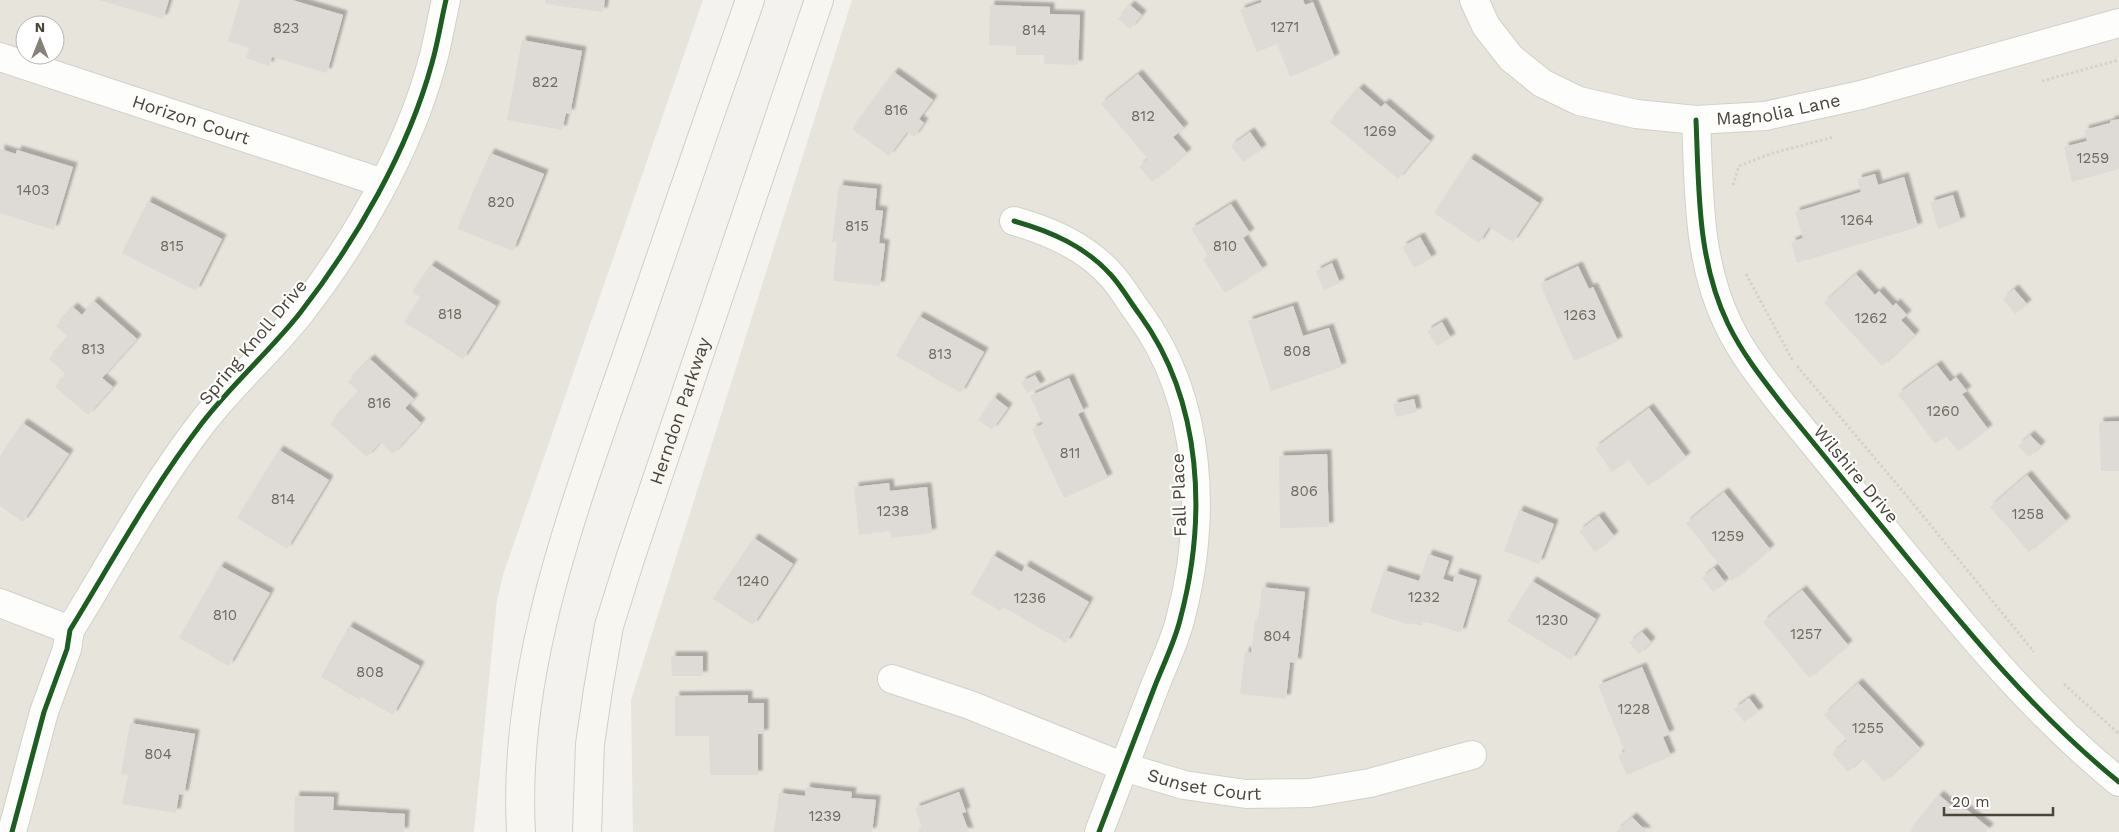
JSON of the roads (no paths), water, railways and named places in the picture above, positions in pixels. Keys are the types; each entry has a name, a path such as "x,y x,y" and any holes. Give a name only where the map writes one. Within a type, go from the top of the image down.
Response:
{"main road":[{"path":"521,832 522,762 529,686 542,625 556,573 597,441 750,0"},
{"name":"Herndon Parkway","path":"587,832 590,744 609,626 819,0"}],"street":[{"name":"Spring Knoll Drive","path":"12,832 44,712 67,649 70,630 154,490 203,422 299,314 343,253 383,184 415,114 429,72 446,0"},
{"name":"Magnolia Lane","path":"1474,0 1486,26 1511,58 1542,83 1579,101 1636,114 1696,120 1765,116 1861,95 2119,23"},
{"name":"Horizon Court","path":"0,57 383,184"},
{"name":"Wilshire Drive","path":"1696,120 1700,221 1710,275 1727,324 1751,365 1811,441 2009,680 2083,753 2119,782"},
{"name":"Fall Place","path":"1014,221 1044,229 1080,248 1111,275 1151,331 1171,371 1185,412 1193,455 1197,518 1194,560 1180,622 1099,832"},
{"path":"0,603 70,630"},
{"name":"Sunset Court","path":"892,678 970,705 1124,768 1184,786 1246,794 1310,793 1370,783 1472,755"}]}
